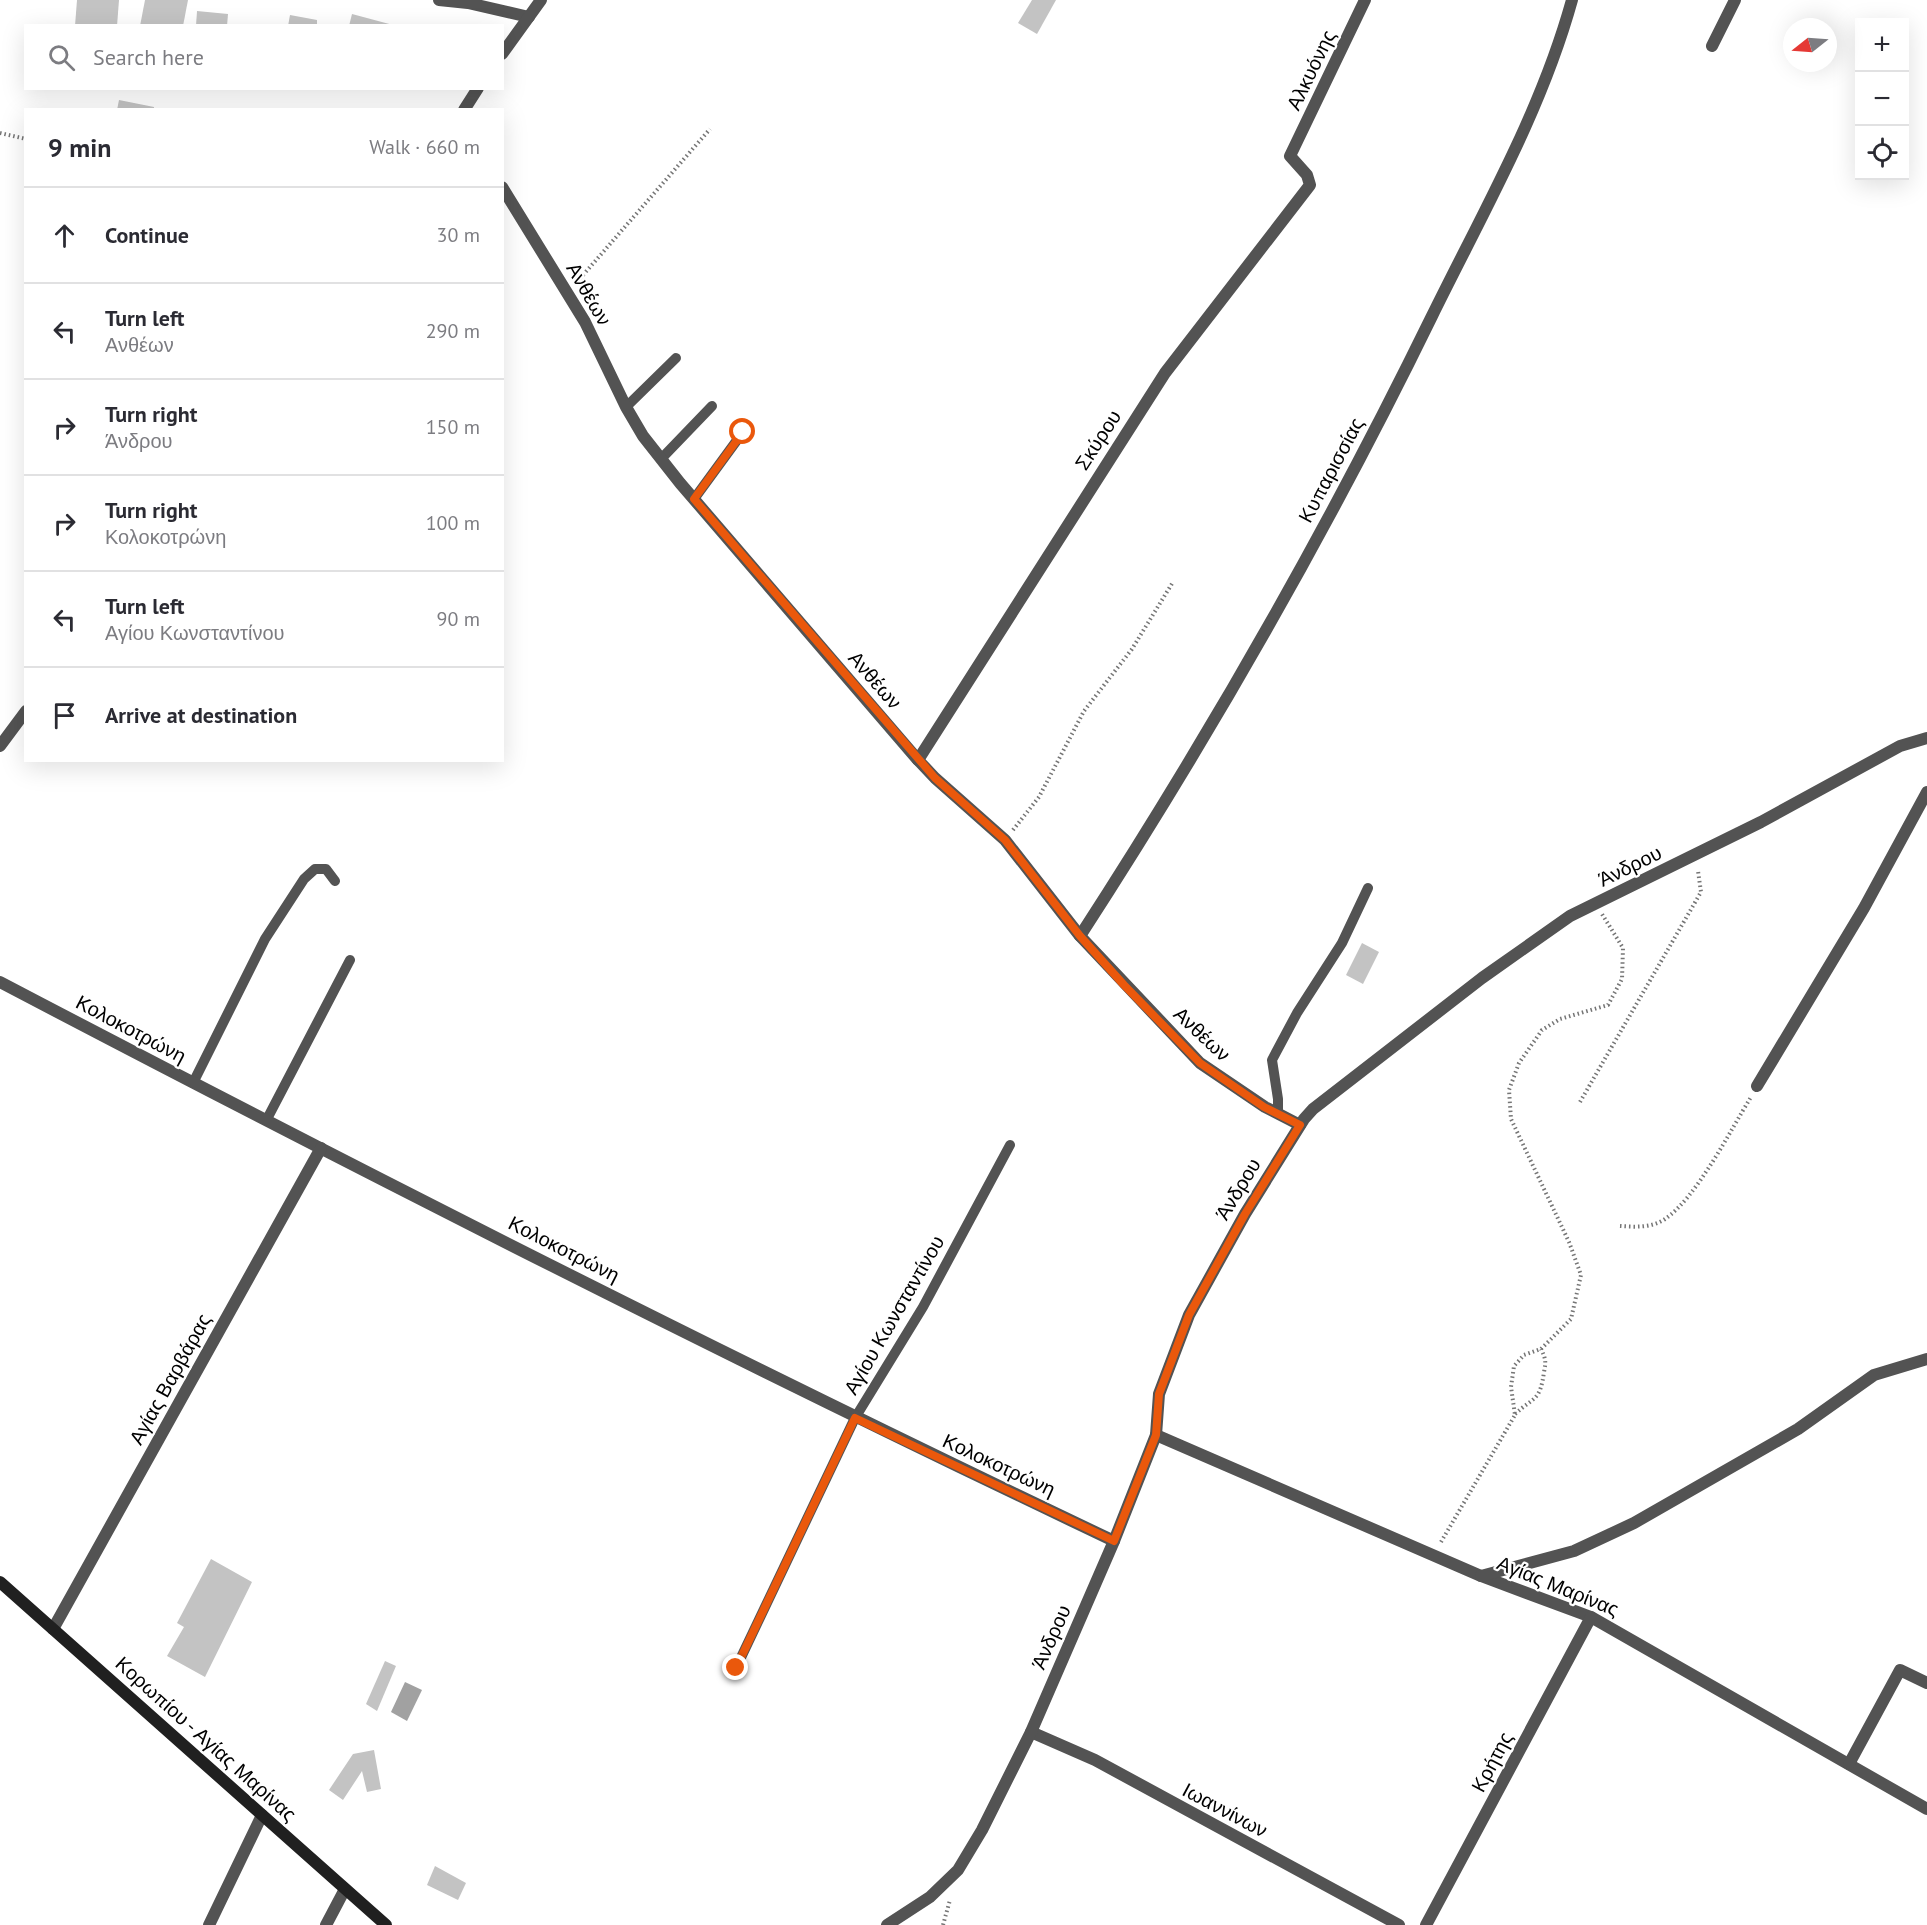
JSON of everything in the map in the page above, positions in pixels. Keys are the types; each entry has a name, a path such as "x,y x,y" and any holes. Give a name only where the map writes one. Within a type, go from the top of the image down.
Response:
{"main road":[{"name":"Κορωπίου - Αγίας Μαρίνας","path":"0,1582 386,1925"}],"street":[{"path":"439,0 468,3 529,17"},
{"path":"504,51 541,0"},
{"name":"Αλκυόνης","path":"1290,156 1365,0"},
{"name":"Κυπαρισσίας","path":"1080,936 1245,664 1308,555 1403,379 1511,162 1562,36 1572,0"},
{"path":"1712,46 1735,0"},
{"path":"465,108 477,90"},
{"name":"Σκύρου","path":"918,760 1165,373 1310,185 1307,175 1290,156"},
{"name":"Ανθέων","path":"504,190 585,322 626,407 661,459 694,499 918,760 1005,840 1080,936 1200,1063 1264,1107 1300,1125"},
{"path":"0,746 24,714"},
{"name":"Άνδρου","path":"887,1925 930,1898 958,1870 1031,1732 1114,1541 1156,1435 1159,1394 1189,1315 1245,1214 1300,1125 1313,1109 1482,978 1570,916 1695,855 1900,746 1927,738"},
{"path":"1757,1086 1864,908 1927,792"},
{"name":"Κολοκοτρώνη","path":"0,982 193,1083 855,1418 1114,1541"},
{"name":"Αγίας Βαρβάρας","path":"54,1629 321,1148"},
{"path":"1481,1576 1574,1551 1634,1523 1798,1429 1874,1375 1927,1359"},
{"name":"Αγίας Μαρίνας","path":"1156,1435 1433,1556 1591,1617 1927,1809"},
{"name":"Κρήτης","path":"1426,1925 1591,1617"},
{"path":"1848,1764 1900,1670 1927,1683"},
{"name":"Ιωαννίνων","path":"1031,1732 1095,1760 1399,1925"},
{"path":"209,1925 262,1815"},
{"path":"326,1925 345,1888"}],"lane":[{"path":"626,407 676,358"},
{"path":"661,459 712,406"},
{"path":"694,499 743,432"},
{"path":"193,1083 265,939 304,879 315,869 326,869 335,881"},
{"path":"1278,1112 1272,1060 1297,1013 1342,943 1368,888"},
{"path":"267,1119 350,960"},
{"name":"Αγίου Κωνσταντίνου","path":"736,1668 855,1418 923,1306 1010,1144"}],"path":[{"path":"566,293 710,129"},
{"path":"0,133 24,139"},
{"path":"1005,840 1039,797 1084,711 1132,650 1173,582"},
{"path":"1580,1102 1701,892 1695,855"},
{"path":"1515,1415 1511,1388 1514,1366 1524,1355 1541,1349 1571,1318 1581,1275 1569,1242 1511,1119 1509,1090 1519,1063 1542,1030 1560,1019 1608,1005 1622,979 1623,948 1596,904"},
{"path":"1620,1226 1641,1227 1664,1220 1686,1200 1757,1086"},
{"path":"1433,1556 1515,1415 1537,1398 1544,1386 1547,1363 1541,1349"}],"shaded area":[{"path":"405,1682 422,1690 407,1721 391,1712"}],"building":[{"path":"77,0 119,0 117,24 75,24"},
{"path":"145,0 188,0 183,24 140,24"},
{"path":"1032,0 1056,0 1037,34 1018,23"},
{"path":"197,11 228,14 227,24 196,24"},
{"path":"352,14 389,24 350,24"},
{"path":"290,15 317,20 317,24 288,24"},
{"path":"119,100 154,107 154,108 117,108"},
{"path":"1362,943 1379,952 1363,984 1346,975"},
{"path":"211,1559 252,1582 205,1677 167,1656 184,1627 177,1623"},
{"path":"385,1661 396,1666 377,1711 366,1704"},
{"path":"374,1750 381,1789 367,1792 362,1771 343,1800 329,1790 353,1754"},
{"path":"435,1866 466,1883 458,1900 427,1885"}],"route":[{"path":"736,1668 855,1418 1114,1541 1156,1435 1159,1394 1189,1315 1245,1214 1300,1125 1264,1107 1200,1063 1124,985 1080,936 1005,840 918,760 694,499 743,432"}]}
